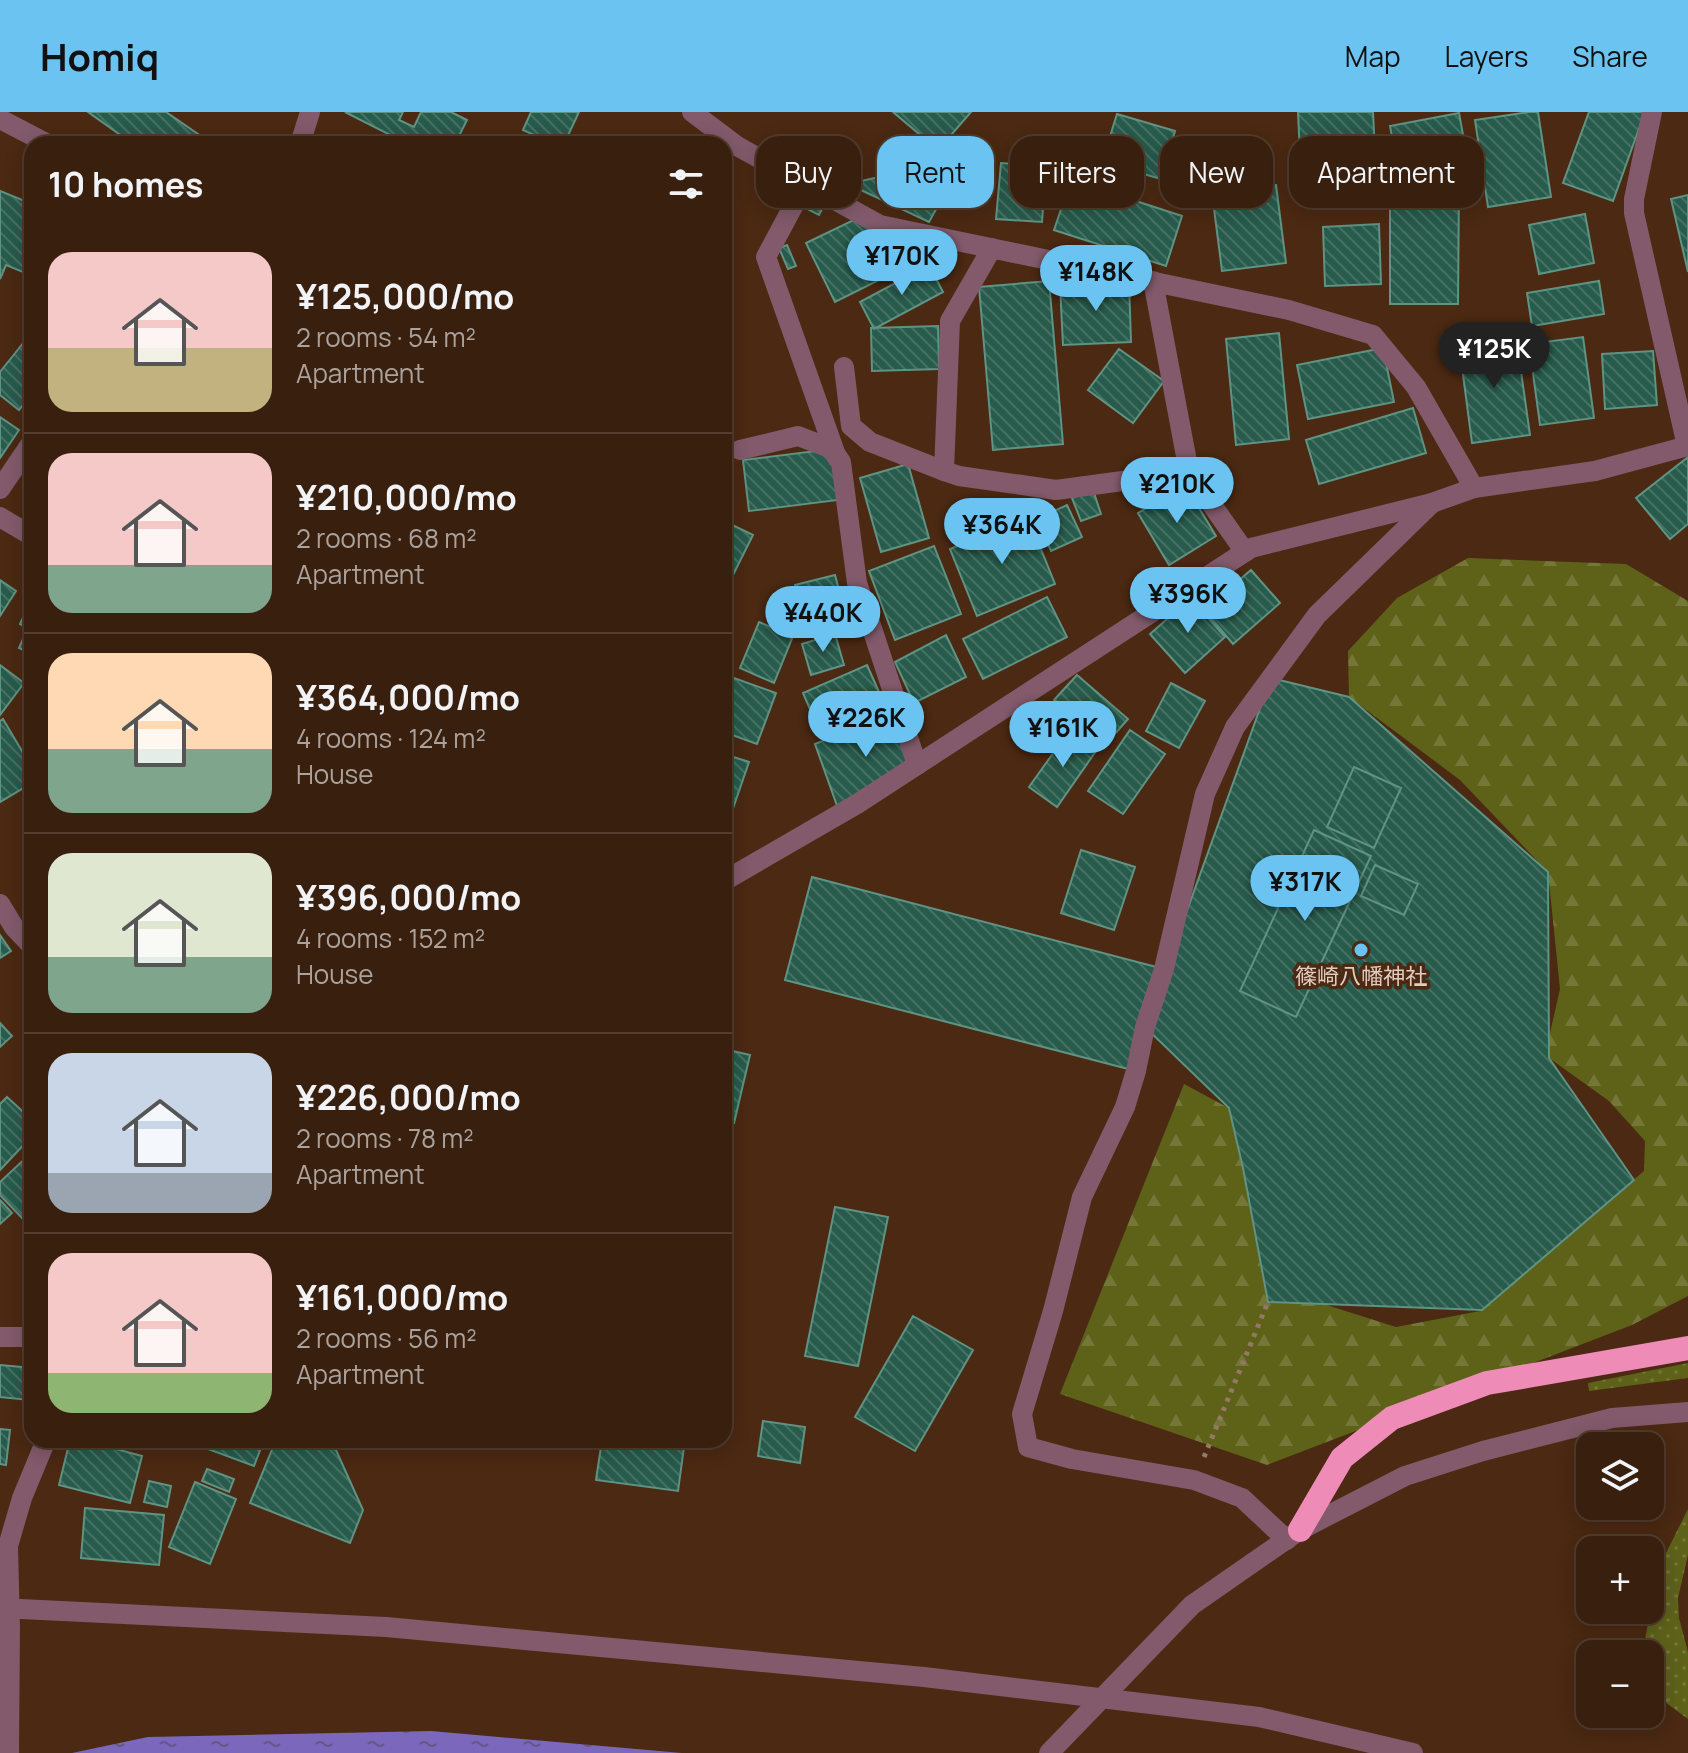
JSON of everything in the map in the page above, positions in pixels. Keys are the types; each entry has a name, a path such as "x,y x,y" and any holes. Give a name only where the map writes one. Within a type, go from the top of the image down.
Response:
{"highway":[{"path":"1294,1535 1342,1458 1392,1418 1487,1383 1688,1348"}],"street":[{"path":"302,136 310,112"},
{"path":"692,112 724,136"},
{"path":"732,876 857,804 1251,548 1432,503 1474,488 1595,471 1687,446 1634,213 1634,199 1652,112"},
{"path":"0,119 33,136"},
{"path":"732,142 756,157"},
{"path":"792,208 766,257 837,458"},
{"path":"849,208 880,225 1289,310 1373,335 1416,387 1474,488"},
{"path":"944,471 950,321 992,248"},
{"path":"1153,281 1189,472 1245,552"},
{"path":"844,367 851,426 870,442 959,476 1056,490 1189,472"},
{"path":"740,450 798,436 823,443 832,449 841,462 857,583 917,765"},
{"path":"0,489 24,454"},
{"path":"1294,1535 1242,1498 1194,1480 1072,1459 1028,1447 1022,1414 1053,1311 1082,1197 1125,1107 1136,1071 1145,1027 1164,969 1205,794 1235,727 1317,615 1432,503"},
{"path":"0,517 24,531"},
{"path":"0,904 24,938"},
{"path":"0,1337 24,1337"},
{"path":"1049,1753 1192,1605 1294,1535 1405,1476 1483,1451 1612,1418 1688,1412"},
{"path":"9,1753 8,1546 22,1498 43,1448"},
{"path":"6,1615 386,1627 924,1677 1259,1717 1413,1753"}],"path":[{"path":"1194,1480 1268,1302"}],"green space":[{"path":"1468,558 1626,564 1688,601 1688,1296 1632,1325 1267,1465 1060,1394 1184,1084 1238,1113 1292,1294 1396,1327 1480,1311 1644,1171 1645,1141 1609,1101 1545,1055 1560,989 1548,872 1460,780 1349,697 1348,651 1397,598"},
{"path":"1688,1363 1688,1378 1589,1391 1588,1383"},
{"path":"1688,1509 1688,1555 1678,1598 1679,1618 1688,1652 1688,1719 1664,1701 1664,1640 1645,1640 1648,1624 1664,1624 1664,1557"}],"water":[{"path":"431,1731 682,1753 72,1753 148,1737"}],"building":[{"path":"88,112 166,112 198,134 197,136 122,136"},
{"path":"345,112 403,112 399,120 414,127 421,112 451,112 467,120 459,136 392,136"},
{"path":"531,112 579,112 568,136 536,136 523,130"},
{"path":"893,112 971,112 950,136 921,136"},
{"path":"1298,112 1373,112 1374,136 1299,136"},
{"path":"1538,112 1551,197 1488,207 1484,180 1484,136 1477,136 1475,120"},
{"path":"1589,112 1645,112 1613,201 1563,183"},
{"path":"1459,113 1463,136 1392,136 1390,126"},
{"path":"1117,114 1175,131 1174,136 1160,136 1160,179 1144,174 1144,136 1110,136"},
{"path":"1001,163 1010,164 1010,208 1043,208 1042,222 996,219"},
{"path":"877,177 877,198 861,190 861,181"},
{"path":"1273,185 1276,185 1286,263 1222,271 1214,208 1273,208"},
{"path":"0,191 24,201 24,270 23,272 6,265 0,279"},
{"path":"1688,195 1688,272 1671,199"},
{"path":"1144,204 1182,216 1166,266 1054,230 1061,208 1144,208"},
{"path":"805,208 823,208 819,215"},
{"path":"899,208 937,208 929,222"},
{"path":"1390,208 1459,208 1458,304 1390,304"},
{"path":"1585,214 1594,263 1539,274 1529,225"},
{"path":"862,216 891,274 835,302 806,243"},
{"path":"1379,224 1381,284 1325,286 1323,227"},
{"path":"787,245 796,266 788,269 779,248"},
{"path":"929,265 943,292 874,329 860,302"},
{"path":"1049,281 1063,444 993,450 979,287"},
{"path":"1599,281 1604,314 1532,326 1527,293"},
{"path":"1129,282 1131,342 1063,345 1060,285"},
{"path":"938,326 939,369 872,371 871,328"},
{"path":"1279,333 1289,439 1236,445 1226,339"},
{"path":"1516,336 1530,435 1472,443 1459,344"},
{"path":"1583,337 1594,418 1540,425 1529,344"},
{"path":"24,342 24,403 19,410 0,395 0,372"},
{"path":"1383,348 1394,402 1308,419 1297,365"},
{"path":"1119,349 1164,381 1133,423 1088,390"},
{"path":"1653,351 1657,405 1605,409 1602,354"},
{"path":"1413,408 1426,453 1319,484 1306,440"},
{"path":"0,417 19,430 0,458"},
{"path":"832,449 838,500 749,511 743,460"},
{"path":"1688,457 1688,524 1670,539 1636,498"},
{"path":"908,464 929,538 881,552 860,478"},
{"path":"1185,485 1216,536 1169,565 1138,513"},
{"path":"1093,490 1101,514 1081,521 1072,498"},
{"path":"1067,505 1082,537 1051,551 1037,519"},
{"path":"1028,517 1055,584 977,616 950,549"},
{"path":"732,525 753,535 732,577"},
{"path":"934,546 961,614 895,640 869,571"},
{"path":"1251,570 1280,603 1233,644 1204,610"},
{"path":"835,575 844,609 804,620 795,585"},
{"path":"0,580 16,591 0,616"},
{"path":"1047,597 1067,637 983,679 963,639"},
{"path":"1191,598 1225,637 1185,673 1150,634"},
{"path":"759,622 793,636 774,683 740,668"},
{"path":"835,634 844,665 811,675 802,644"},
{"path":"946,635 966,677 914,703 895,662"},
{"path":"0,665 24,683 0,715"},
{"path":"867,665 879,692 815,721 803,693"},
{"path":"1077,675 1128,719 1105,745 1054,700"},
{"path":"732,677 776,693 757,744 732,735"},
{"name":"篠崎八幡神社","path":"1271,678 1349,697 1548,872 1549,1058 1634,1180 1482,1310 1268,1302 1229,1108 1145,1027"},
{"path":"1171,683 1205,701 1179,748 1146,731"},
{"path":"899,709 917,765 840,814 815,744"},
{"path":"3,719 24,754 24,788 0,802 0,721"},
{"path":"1130,730 1165,754 1123,814 1088,791"},
{"path":"1069,731 1096,751 1057,807 1029,787"},
{"path":"732,757 749,762 732,811"},
{"path":"1354,767 1401,788 1374,848 1327,827"},
{"path":"1314,830 1371,856 1296,1017 1240,991"},
{"path":"1081,850 1135,867 1114,930 1061,913"},
{"path":"1375,865 1418,884 1404,915 1361,896"},
{"path":"812,877 1164,969 1136,1071 785,980"},
{"path":"0,935 11,951 0,958"},
{"path":"0,1023 12,1036 0,1047"},
{"path":"732,1051 750,1055 732,1123"},
{"path":"7,1097 24,1113 24,1144 0,1170 0,1104"},
{"path":"24,1160 24,1220 0,1195 0,1182"},
{"path":"0,1200 12,1213 0,1224"},
{"path":"835,1207 888,1217 858,1366 805,1356"},
{"path":"913,1316 973,1350 915,1451 855,1417"},
{"path":"0,1365 24,1367 24,1399 0,1397"},
{"path":"763,1421 805,1427 800,1463 758,1456"},
{"path":"0,1429 10,1430 6,1465 0,1464"},
{"path":"68,1448 112,1448 142,1456 130,1503 59,1485"},
{"path":"205,1448 261,1448 254,1466"},
{"path":"273,1448 331,1448 336,1450 363,1510 350,1543 250,1503"},
{"path":"601,1448 684,1448 678,1491 596,1480"},
{"path":"207,1469 234,1479 229,1492 202,1481"},
{"path":"149,1481 171,1486 167,1507 144,1502"},
{"path":"195,1482 236,1499 210,1564 169,1547"},
{"path":"85,1508 164,1515 159,1565 81,1558"}],"place":[{"name":"篠崎八幡神社","path":"1361,950"}]}
